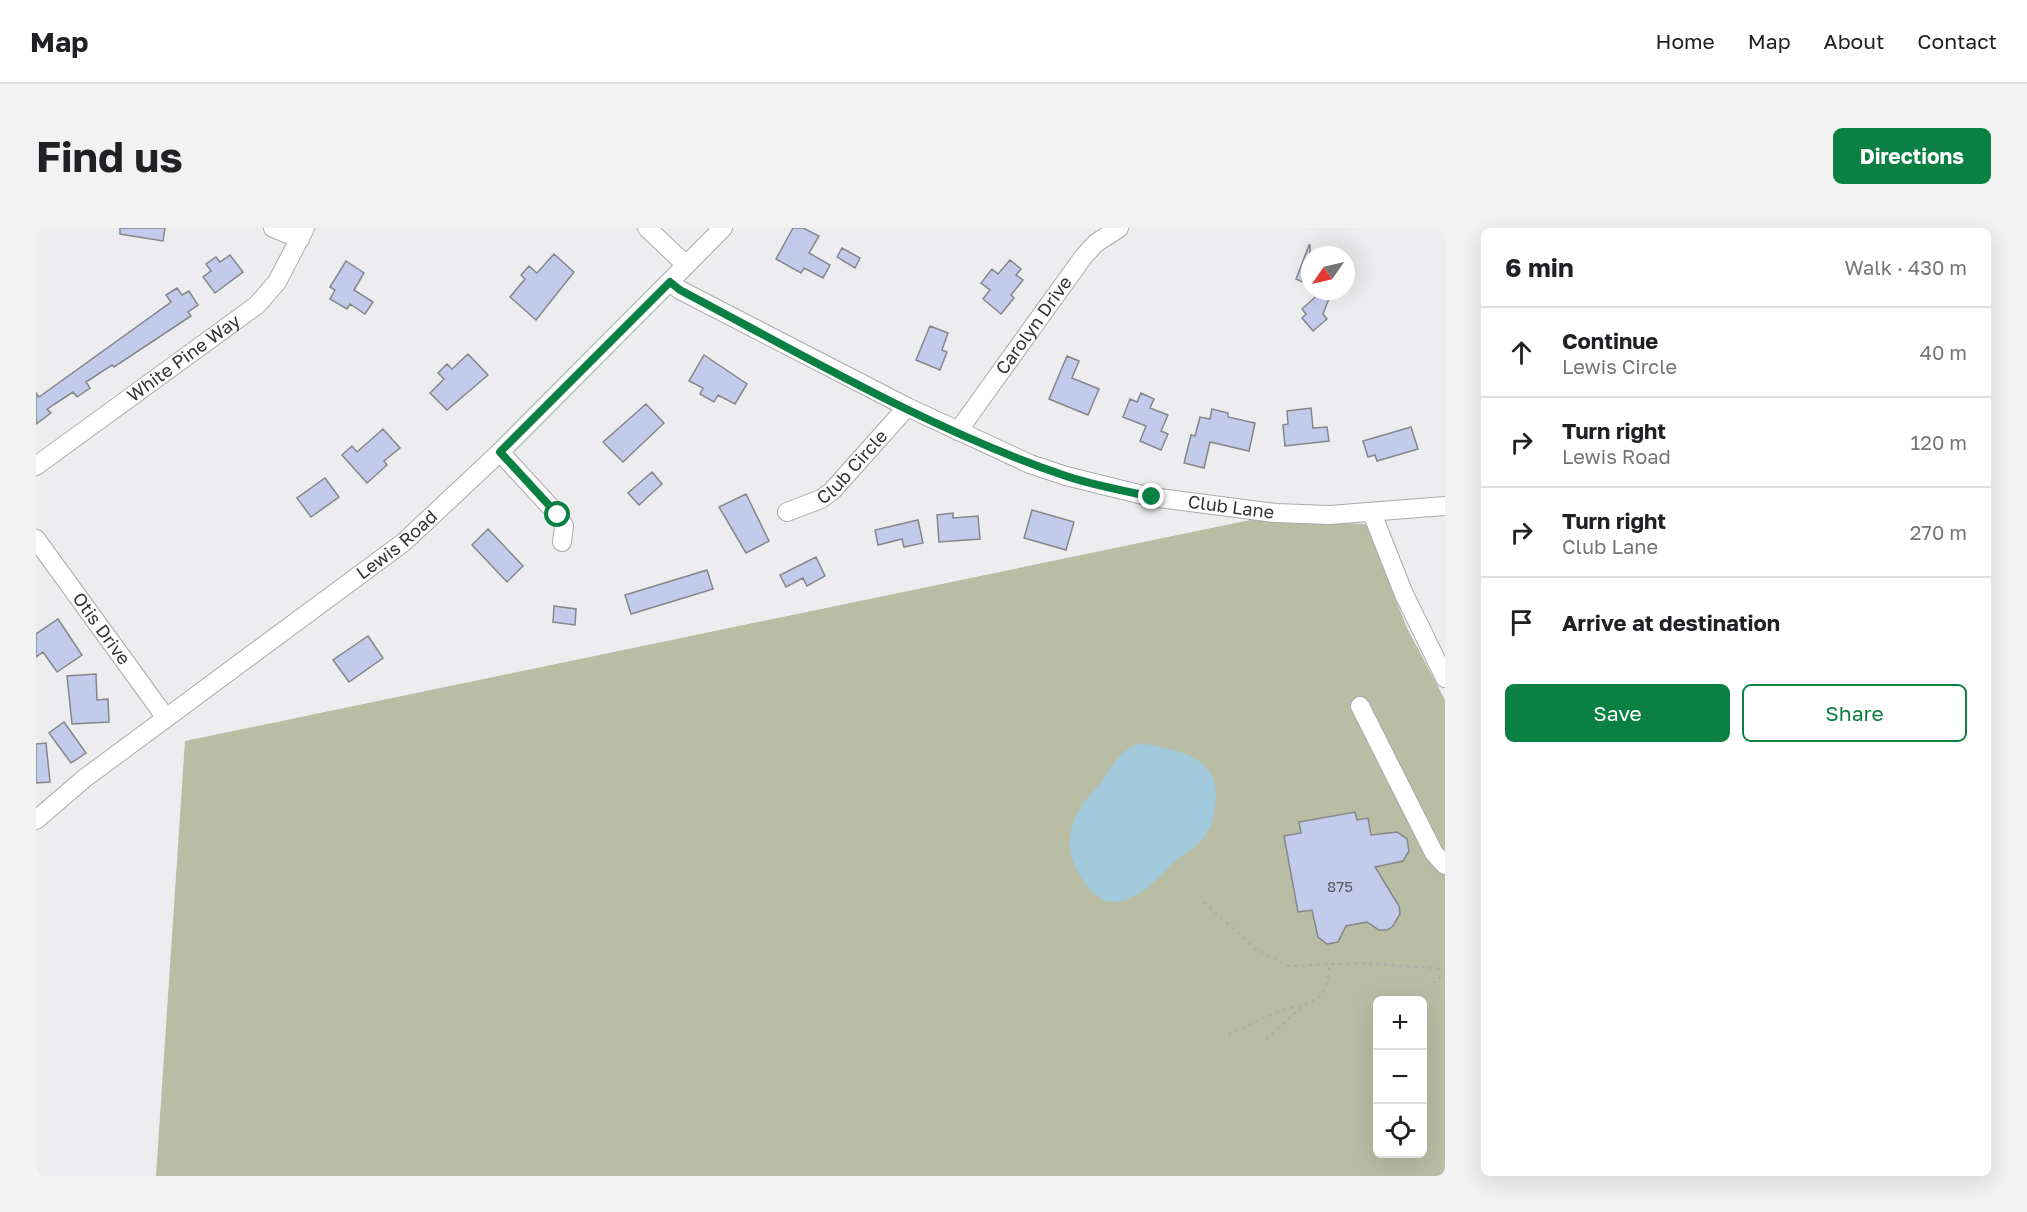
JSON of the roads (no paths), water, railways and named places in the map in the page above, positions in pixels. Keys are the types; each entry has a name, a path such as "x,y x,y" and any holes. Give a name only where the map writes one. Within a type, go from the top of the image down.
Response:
{"street":[{"path":"273,228 302,234"},
{"path":"647,228 686,265"},
{"name":"Lewis Road","path":"36,820 85,778 370,570 438,512 723,228"},
{"name":"Carolyn Drive","path":"958,431 1084,256 1096,243 1119,228"},
{"name":"White Pine Way","path":"36,466 257,305 278,282 302,234"},
{"name":"Club Lane","path":"670,282 700,300 907,407 1066,476 1152,497 1275,513 1372,513 1445,506"},
{"name":"Club Circle","path":"787,512 821,499 832,491 907,407"},
{"path":"500,452 558,515 564,526 562,542"},
{"path":"1372,513 1403,592 1445,678"},
{"name":"Otis Drive","path":"36,539 166,718"},
{"path":"1360,706 1434,853 1445,865"}],"water":[{"path":"1140,743 1183,753 1205,766 1212,776 1215,789 1214,815 1202,840 1174,862 1147,888 1132,898 1109,902 1094,893 1078,872 1070,850 1071,829 1080,808 1118,758"}]}
